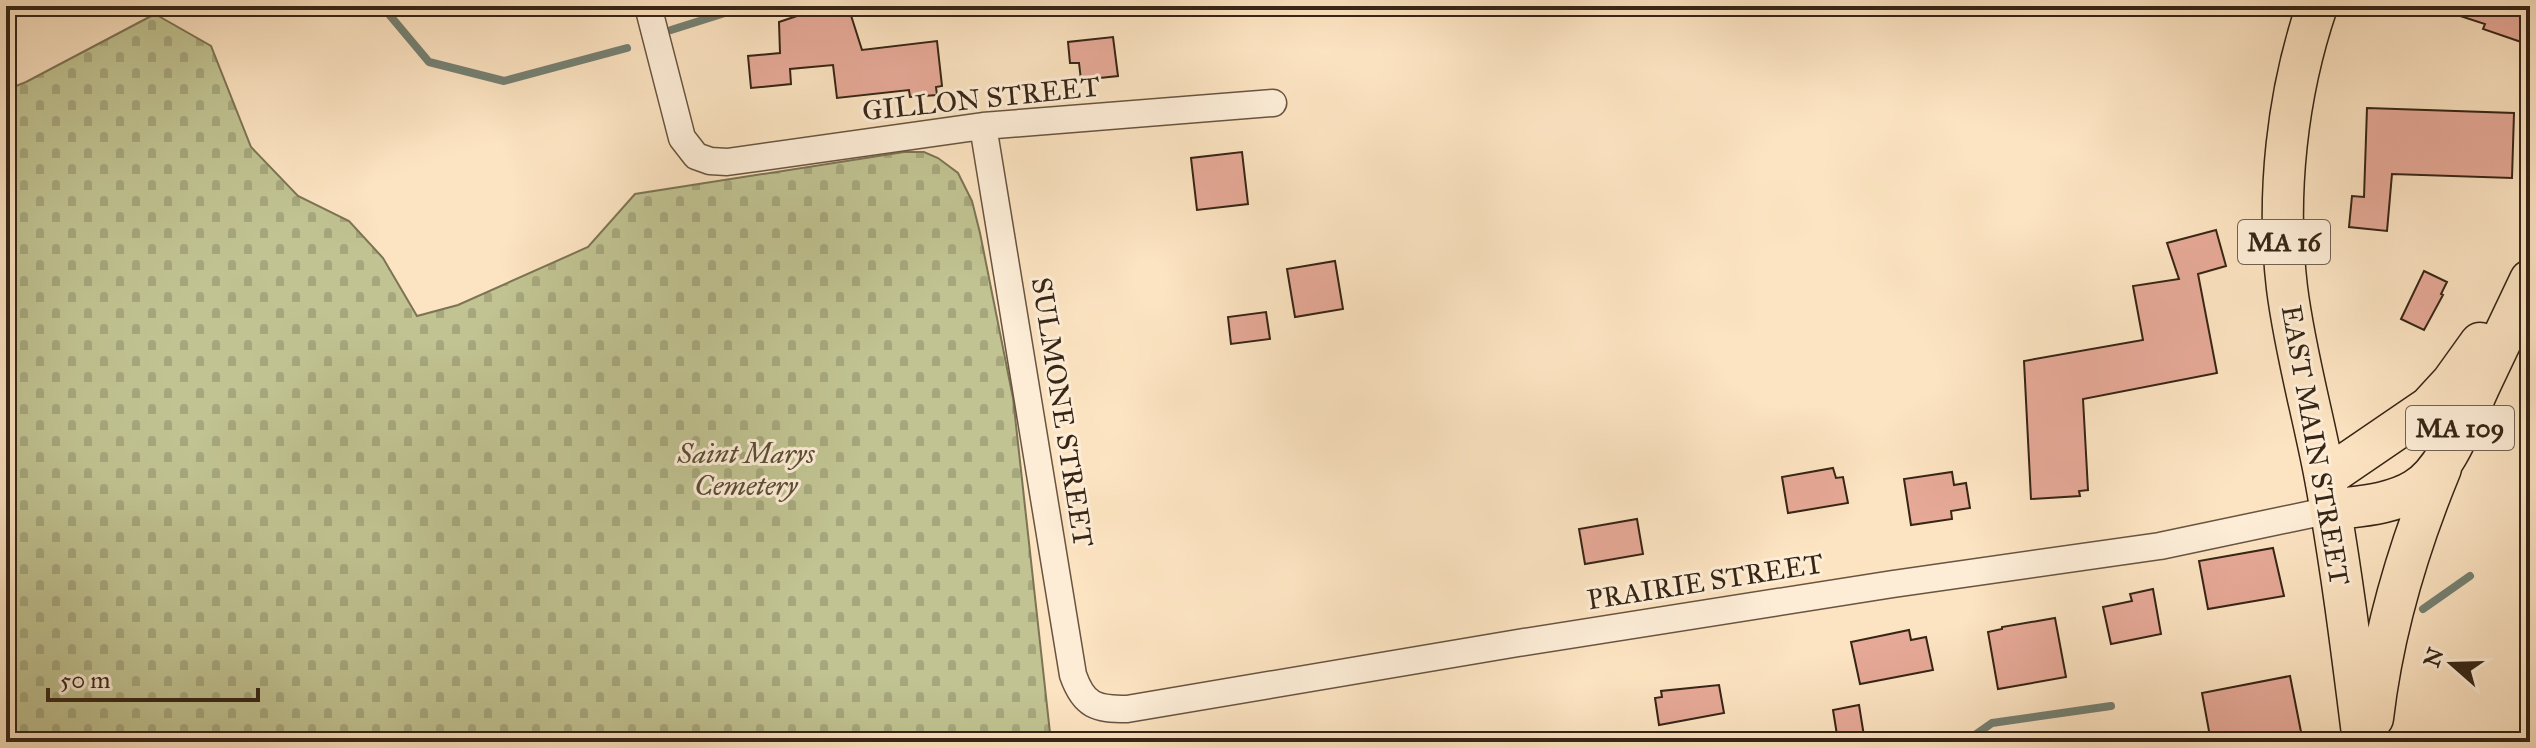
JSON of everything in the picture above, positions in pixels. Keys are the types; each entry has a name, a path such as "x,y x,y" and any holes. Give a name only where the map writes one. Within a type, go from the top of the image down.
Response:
{"main road":[{"name":"EAST MAIN STREET","path":"2317,6 2305,45 2293,108 2286,171 2284,233 2292,315 2328,494 2363,742"},
{"name":"MA 109","path":"2328,494 2441,396 2530,269"},
{"name":"MA 109","path":"2328,494 2384,502 2411,493 2433,475 2453,442 2530,280"},
{"path":"2370,742 2379,679 2399,587 2426,504 2453,442"}],"street":[{"name":"GILLON STREET","path":"648,6 682,138 698,157 710,161 727,162 983,126 1273,103"},
{"name":"SULMONE STREET","path":"983,126 1073,675 1079,693 1090,703"},
{"name":"PRAIRIE STREET","path":"1090,703 1104,709 1127,709 1518,643 2160,546 2328,494"}],"green space":[{"name":"Saint Marys Cemetery","path":"155,14 211,46 251,147 298,196 349,221 383,258 417,316 458,305 588,247 635,194 904,152 924,152 958,173 972,201 980,233 1013,398 1051,742 6,742 6,90"}],"building":[{"path":"827,6 848,6 862,50 937,41 942,86 936,87 937,95 910,97 909,90 837,98 833,65 790,69 791,84 751,88 748,56 780,53 779,22"},
{"path":"2443,6 2530,6 2530,45 2483,29 2485,24 2442,10"},
{"path":"1113,37 1118,76 1081,80 1079,63 1070,63 1068,42"},
{"path":"2367,108 2514,113 2512,178 2392,174 2387,231 2349,227 2352,196 2364,197"},
{"path":"1242,152 1248,204 1197,210 1191,158"},
{"path":"2216,230 2226,266 2198,274 2217,373 2083,399 2088,490 2079,491 2080,496 2031,499 2024,361 2143,340 2133,286 2179,279 2167,243"},
{"path":"1335,261 1343,309 1295,317 1287,269"},
{"path":"2424,271 2447,282 2424,330 2401,319"},
{"path":"1266,312 1270,339 1231,344 1228,317"},
{"path":"1833,468 1836,478 1843,477 1848,503 1788,513 1782,477"},
{"path":"1952,472 1954,485 1966,483 1970,508 1951,511 1952,519 1911,525 1904,479"},
{"path":"1637,519 1643,554 1585,564 1579,529"},
{"path":"2273,548 2284,596 2208,609 2199,561"},
{"path":"2153,589 2161,634 2111,644 2103,607 2132,601 2130,594"},
{"path":"2055,618 2066,677 1998,689 1988,632"},
{"path":"1909,630 1911,640 1926,637 1933,670 1860,684 1851,642"},
{"path":"2290,676 2303,742 2211,742 2202,693"},
{"path":"1719,685 1724,713 1659,725 1655,698 1662,697 1661,691"},
{"path":"1859,705 1864,736 1838,741 1833,710"}],"waterway":[{"path":"382,6 429,62 504,81 627,48"},
{"path":"671,30 747,6"},
{"path":"2423,609 2470,576"},
{"path":"1947,742 1972,737 1992,723 2111,706"}]}
